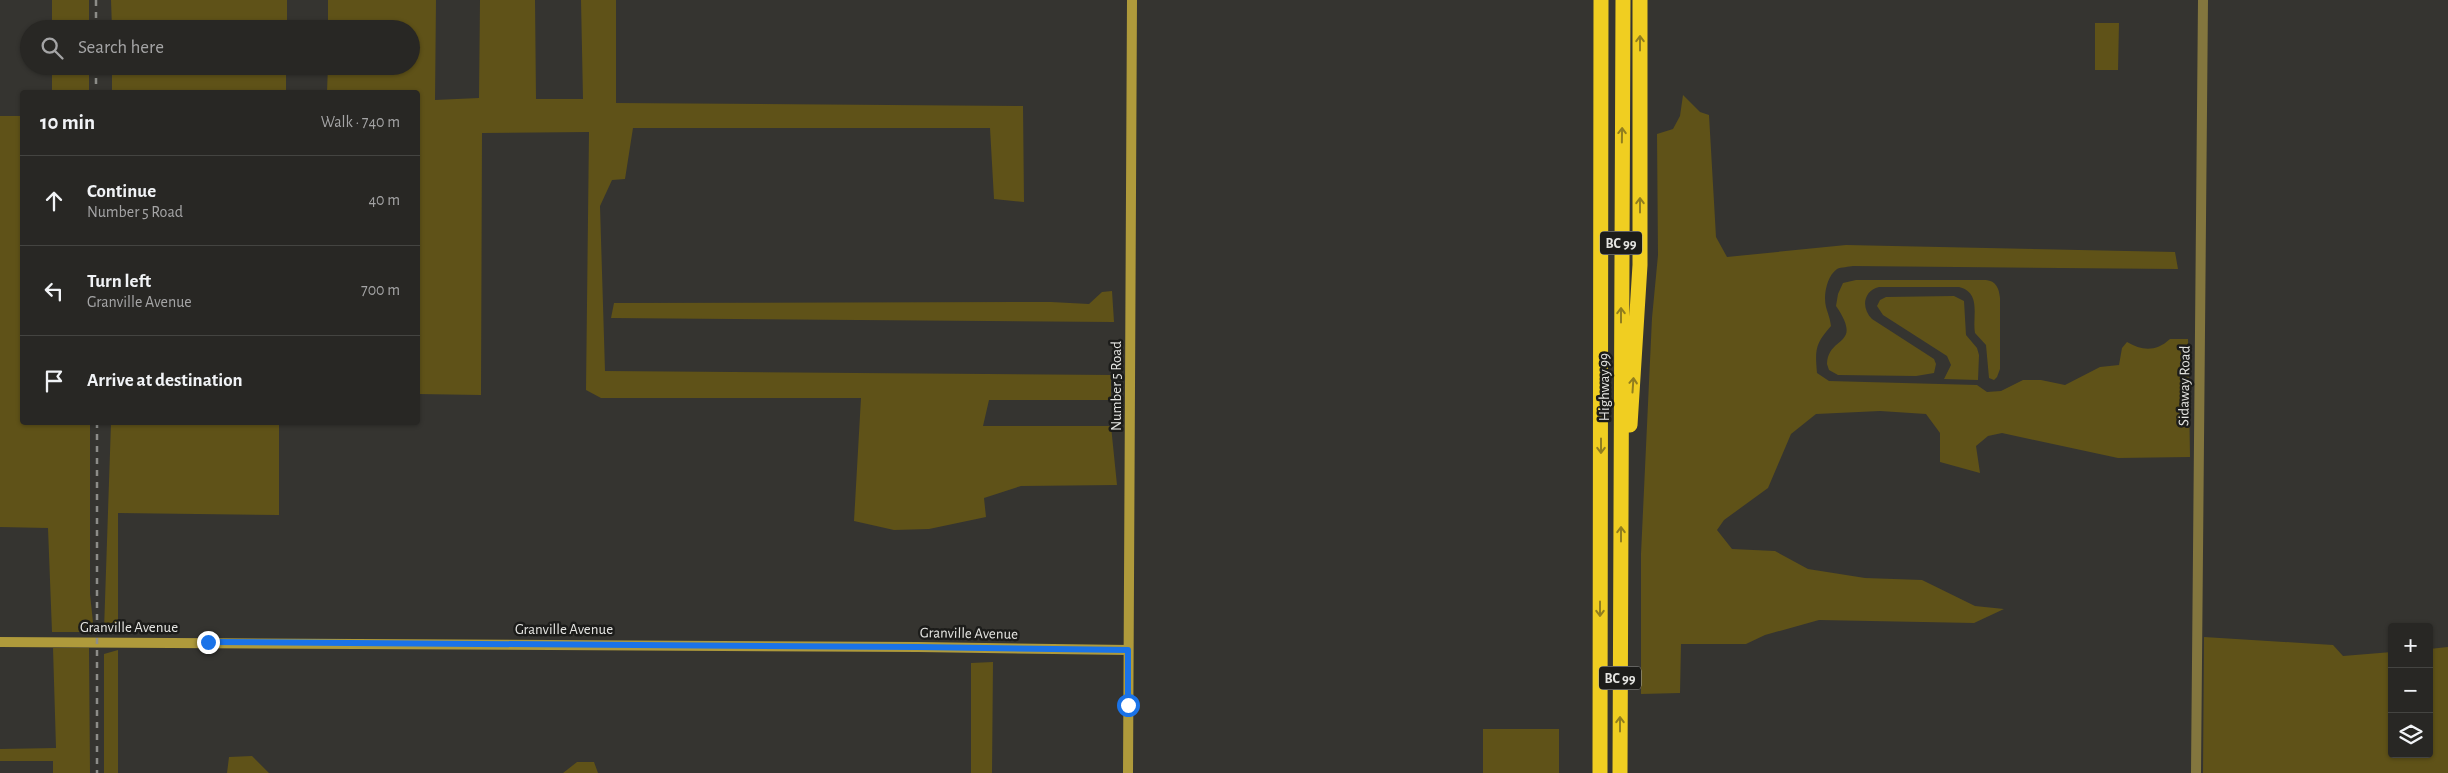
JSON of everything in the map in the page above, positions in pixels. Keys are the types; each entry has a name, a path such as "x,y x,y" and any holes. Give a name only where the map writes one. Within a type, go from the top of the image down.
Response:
{"highway":[{"name":"Highway 99","path":"1600,773 1601,0"},
{"name":"Highway 99","path":"1620,773 1623,0"},
{"path":"1622,486 1630,434 1640,265 1640,0"}],"street":[{"name":"Number 5 Road","path":"1128,773 1132,0"},
{"name":"Sidaway Road","path":"2196,773 2203,0"},
{"name":"Granville Avenue","path":"0,642 908,646 1128,650"}],"shaded area":[{"path":"52,0 89,0 89,20 52,20"},
{"path":"111,0 287,0 287,20 112,20"},
{"path":"328,0 436,0 435,100 479,98 480,0 535,0 536,99 583,99 581,0 616,0 616,103 1023,106 1024,202 994,199 990,128 633,128 625,179 612,180 600,206 605,371 1111,375 1111,400 989,400 983,426 1111,426 1117,485 1021,486 984,498 986,517 929,529 894,530 854,521 861,398 601,398 586,390 589,132 482,133 481,395 420,394 420,90 327,90 328,75 420,75 420,20 328,20"},
{"path":"2095,23 2119,23 2118,70 2095,70"},
{"path":"52,75 89,75 89,90 52,90"},
{"path":"112,75 286,75 286,90 112,90"},
{"path":"1683,95 1700,112 1709,115 1716,237 1727,257 1846,245 2175,252 2178,269 1853,266 1839,268 1831,276 1827,286 1825,302 1831,326 1817,348 1816,365 1817,373 1829,381 1977,385 1987,392 2001,391 2023,380 2041,380 2065,385 2100,367 2119,365 2122,348 2127,342 2149,349 2159,346 2170,339 2188,339 2190,457 2118,458 2002,433 1988,436 1976,446 1980,473 1940,462 1940,433 1926,414 1880,411 1816,414 1791,434 1768,488 1724,520 1717,530 1732,549 1775,551 1808,569 1865,578 1922,580 1975,606 2004,609 1974,623 1819,620 1765,635 1746,644 1681,644 1680,693 1641,694 1641,554 1652,318 1658,255 1657,134 1673,129 1680,116"},
{"path":"0,116 20,116 20,425 90,425 90,594 94,632 52,632 48,528 0,527"},
{"path":"1856,280 1986,280 1995,283 2000,298 2000,369 1997,377 1994,380 1989,378 1986,345 1975,333 1974,306 1971,294 1959,287 1879,287 1870,292 1865,300 1866,310 1872,319 1934,359 1936,364 1934,373 1916,376 1838,375 1829,370 1827,364 1829,355 1846,335 1847,328 1836,306 1838,294 1843,283"},
{"path":"1112,291 1114,322 611,318 614,303 1051,302 1089,304 1102,292"},
{"path":"1954,296 1964,301 1966,335 1977,348 1979,355 1978,380 1944,379 1951,365 1947,356 1883,315 1877,306 1880,300 1886,297"},
{"path":"111,425 279,425 279,515 118,513 118,631 104,630"},
{"path":"2204,637 2333,645 2343,656 2388,652 2388,758 2433,758 2433,649 2448,647 2448,773 2203,773"},
{"path":"53,648 89,648 90,773 53,773 53,761 0,761 0,749 56,748"},
{"path":"118,650 118,773 104,773 104,654"},
{"path":"993,662 992,773 971,773 971,663"},
{"path":"1483,729 1559,729 1559,773 1483,773"},
{"path":"252,756 269,773 227,773 229,757"},
{"path":"577,762 594,762 598,773 563,773"}],"railway":[{"path":"96,0 96,20"},
{"path":"96,75 96,90"},
{"path":"97,425 97,773"}],"route":[{"path":"208,642 1128,650 1128,705"}]}
